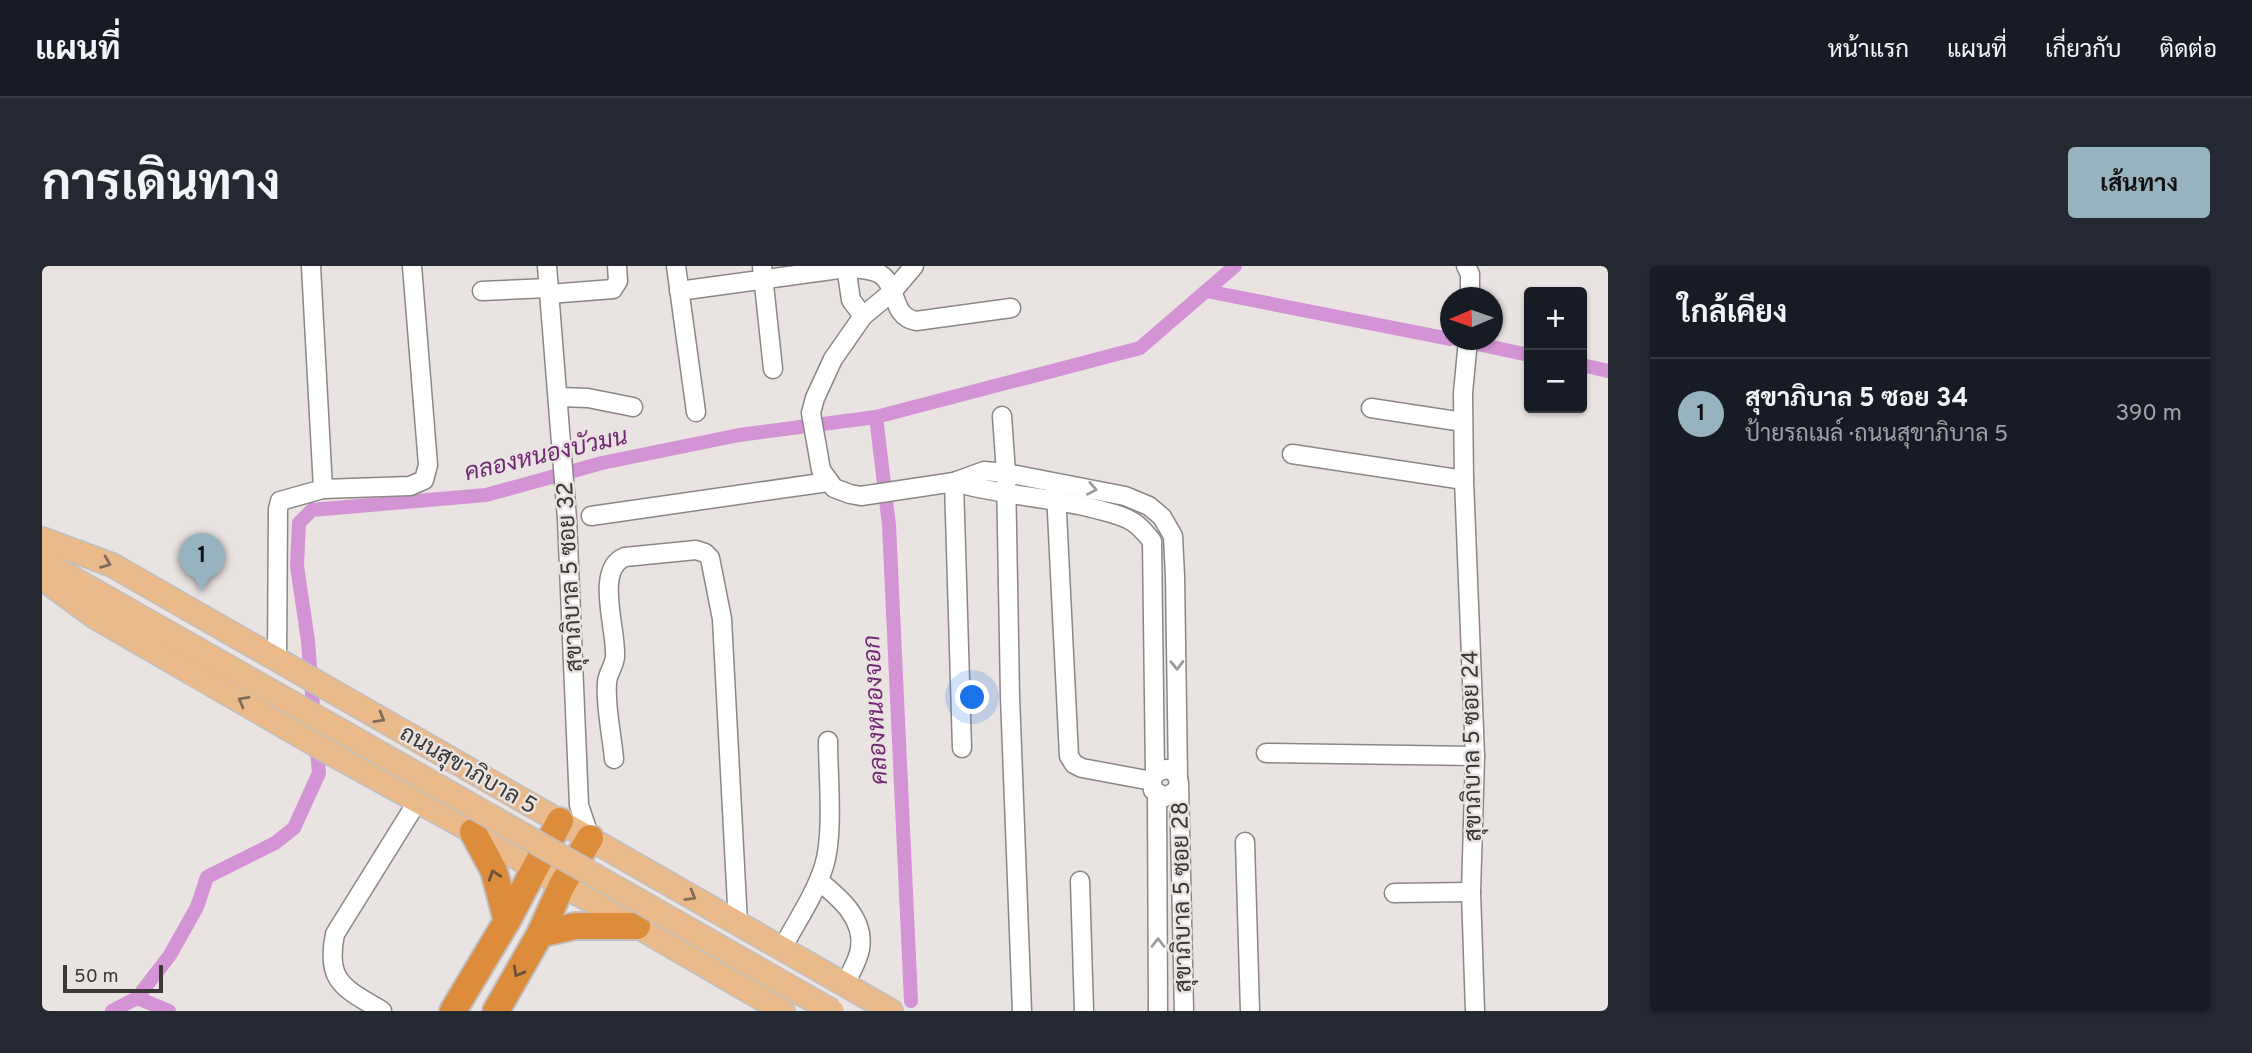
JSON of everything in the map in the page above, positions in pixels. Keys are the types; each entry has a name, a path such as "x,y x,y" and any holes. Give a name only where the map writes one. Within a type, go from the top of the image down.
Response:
{"highway":[{"path":"453,1011 569,813"},
{"path":"477,834 494,871 507,921"},
{"path":"469,984 498,1007 590,838"},
{"path":"540,934 575,926 637,926"}],"main road":[{"name":"ถนนสุขาภิบาล 5","path":"42,539 113,565 502,788 569,813 590,838 891,1011"},
{"name":"ถนนสุขาภิบาล 5","path":"42,561 832,1011"},
{"path":"42,578 95,617 783,1011"},
{"path":"477,834 503,829 509,816 508,799 502,788"},
{"path":"637,926 631,907 633,892 649,878 658,877"}],"street":[{"path":"312,266 323,489"},
{"path":"285,664 278,505 283,499 323,489 410,486 424,480 428,465 412,266"},
{"name":"สุขาภิบาล 5 ซอย 32","path":"547,266 565,485 569,813"},
{"path":"482,291 613,289 618,281 617,266"},
{"path":"676,266 696,412"},
{"path":"914,266 892,292 863,316 832,359 811,414 821,470 834,488 861,496 954,482 984,471 984,491"},
{"path":"1465,266 1470,274 1470,287"},
{"path":"679,291 762,273 846,267 881,275 902,314 916,321 1011,308"},
{"path":"846,267 851,300 863,316"},
{"path":"762,273 773,369"},
{"name":"สุขาภิบาล 5 ซอย 24","path":"1467,350 1463,422 1475,756 1471,892 1475,1011"},
{"path":"558,397 588,398 633,407"},
{"path":"1371,408 1463,422"},
{"path":"1002,416 1022,1011"},
{"path":"1292,454 1464,480"},
{"name":"สุขาภิบาล 5 ซอย 28","path":"984,471 1125,496 1149,506 1162,517 1173,536 1184,1011"},
{"path":"591,516 828,482"},
{"path":"954,482 962,748"},
{"name":"สุขาภิบาล 5 ซอย 28","path":"954,482 984,491 1006,491 1116,514 1132,521 1152,541 1158,1011"},
{"path":"1057,482 1055,501 1069,756 1074,764 1082,768 1155,782 1163,769 1169,769 1179,781"},
{"path":"614,759 606,681 615,659 608,583 612,567 616,560 625,557 696,551 705,553 710,558 722,619 738,924"},
{"path":"1153,578 1175,576"},
{"path":"782,948 819,881 829,844 828,741"},
{"path":"1266,753 1475,756"},
{"path":"382,1011 343,987 335,973 331,953 334,934 417,802"},
{"path":"1245,842 1250,1011"},
{"path":"819,881 842,900 854,916 861,934 860,950 845,985"},
{"path":"1080,881 1084,1011"},
{"path":"1394,893 1471,892"}],"waterway":[{"name":"คลองหนองบัวมน","path":"314,720 308,641 297,566 299,523 312,510 486,495 602,463 739,435 876,417 1140,348 1235,266"},
{"path":"1206,291 1440,337"},
{"path":"1503,349 1524,354"},
{"path":"1587,366 1608,371"},
{"name":"คลองหนองจอก","path":"876,417 889,525 911,1001"},
{"name":"คลองหนองบัวมน","path":"112,1011 137,998 170,955 197,907 207,877 275,843 294,828 319,773 316,741"},
{"path":"137,998 169,1011"}],"place":[{"name":"สุขาภิบาล 5 ซอย 34","path":"202,591"}]}
